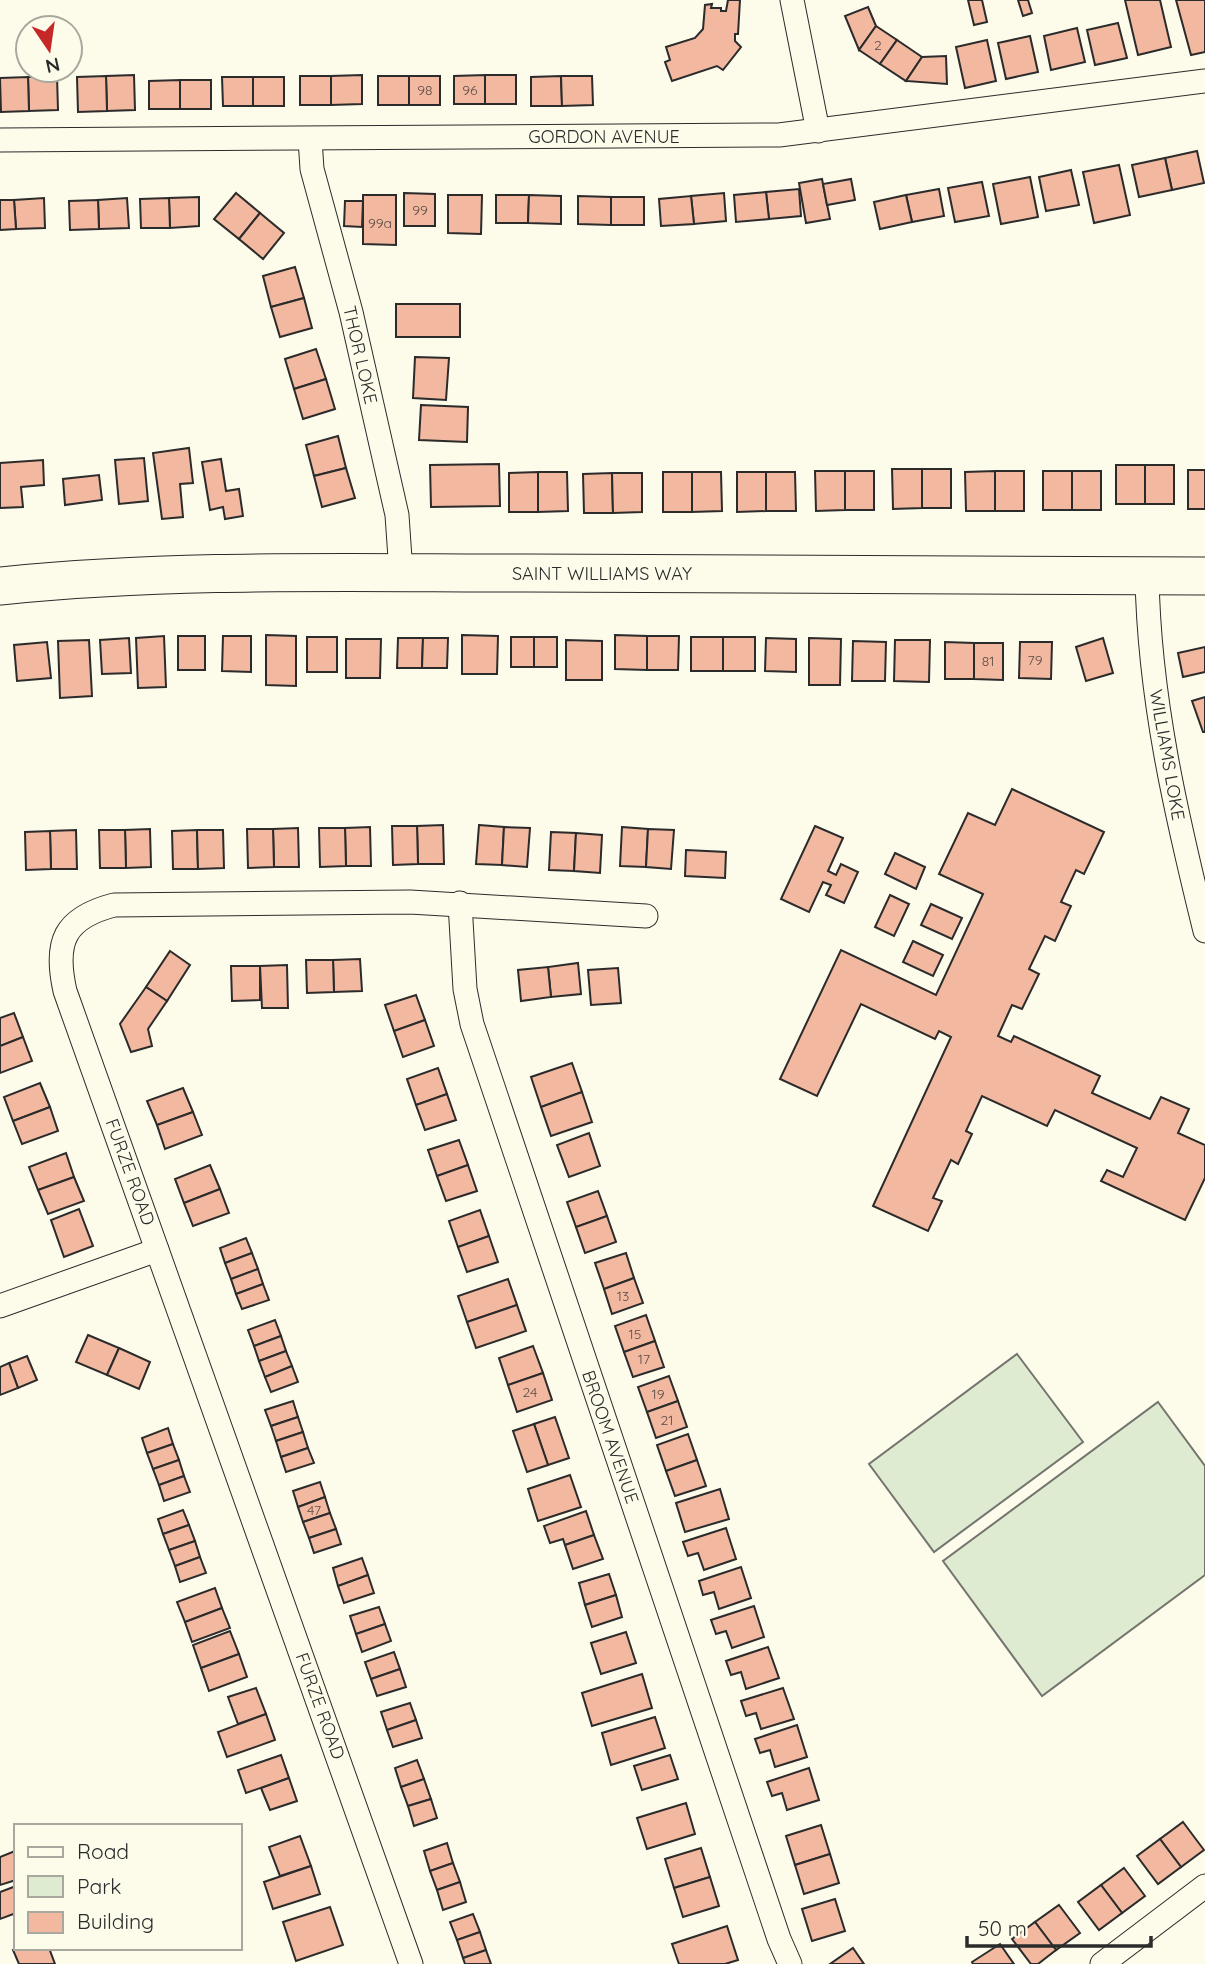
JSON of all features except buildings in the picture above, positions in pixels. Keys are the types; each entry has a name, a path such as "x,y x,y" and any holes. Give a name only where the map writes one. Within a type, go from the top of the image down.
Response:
{"highway":[{"name":"SAINT WILLIAMS WAY","path":"0,586 65,579 401,573 1205,576"}],"street":[{"path":"792,0 818,131"},
{"name":"GORDON AVENUE","path":"0,140 779,135 1205,81"},
{"name":"THOR LOKE","path":"310,139 312,169 351,312 397,515 401,573"},
{"name":"WILLIAMS LOKE","path":"1147,576 1149,646 1157,701 1173,797 1205,931"},
{"name":"FURZE ROAD","path":"411,1964 65,991 61,951 68,932 79,919 93,911 114,905 460,903 646,916"},
{"name":"BROOM AVENUE","path":"460,903 466,989 472,1024 625,1483 790,1964"},
{"path":"0,1306 157,1250"},
{"path":"1102,1964 1205,1886"}],"green space":[{"path":"1017,1354 1083,1442 934,1552 869,1464"},
{"path":"1158,1402 1205,1466 1205,1575 1042,1696 943,1561"}]}
